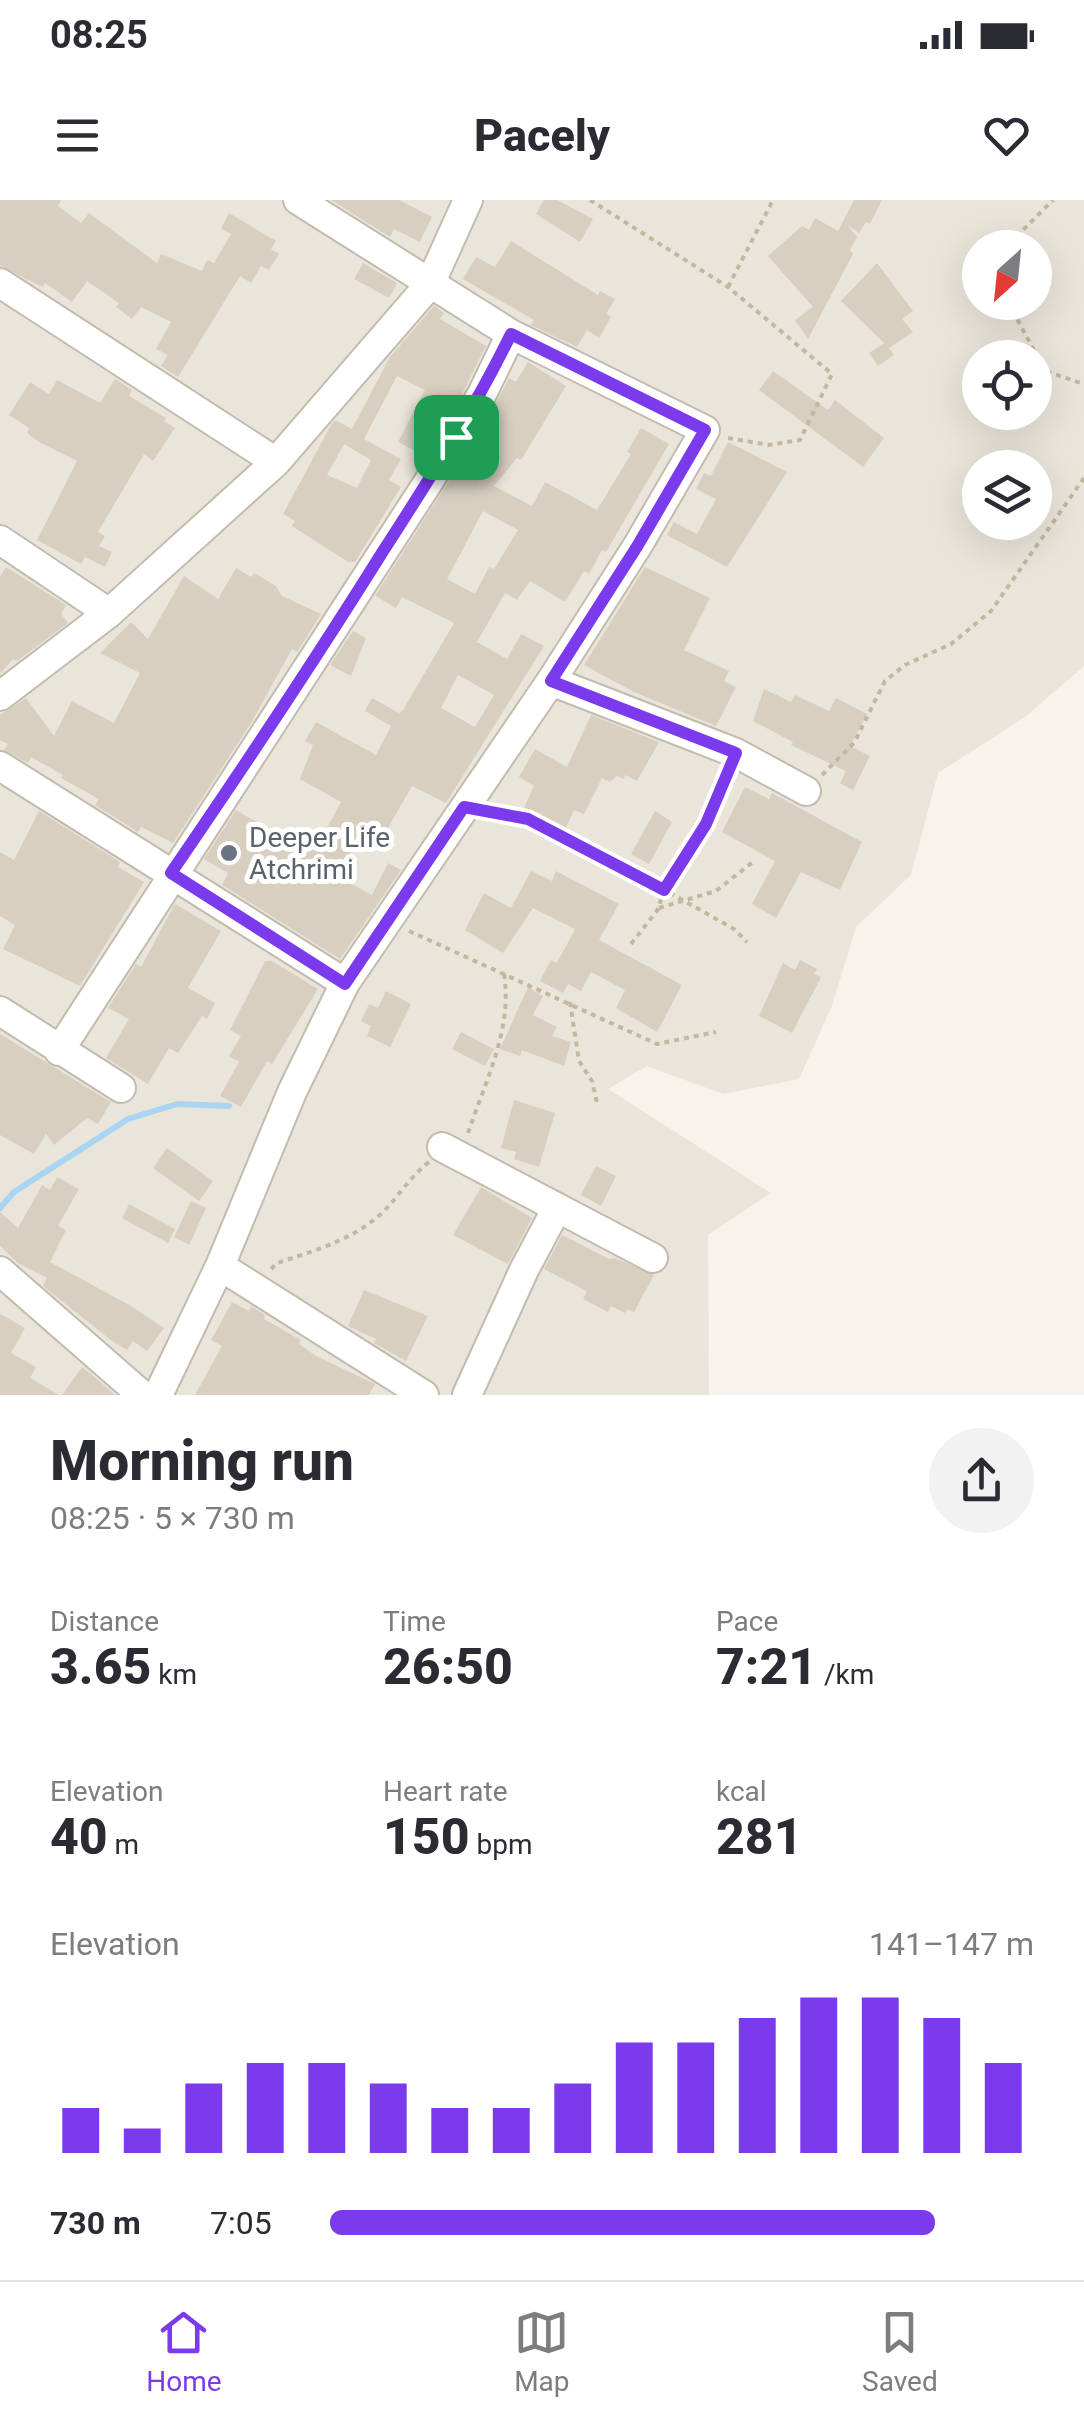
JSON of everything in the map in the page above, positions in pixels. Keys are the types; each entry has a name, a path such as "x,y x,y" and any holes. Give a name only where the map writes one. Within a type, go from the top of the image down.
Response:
{"street":[{"path":"158,1395 220,1266 292,1092 345,984 551,681 638,545 705,430 511,334 298,200"},
{"path":"0,696 109,613 276,462 430,284 468,200"},
{"path":"0,282 276,462"},
{"path":"59,1051 429,481 482,394 511,334"},
{"path":"0,540 109,613"},
{"path":"551,681 736,753 806,791"},
{"path":"0,766 345,984"},
{"path":"0,1011 122,1088"},
{"path":"451,1152 653,1258"},
{"path":"468,1395 524,1270 557,1208"},
{"path":"220,1266 424,1395"},
{"path":"0,1270 142,1395"}],"path":[{"path":"590,200 728,287 832,374 800,440 741,442 705,430"},
{"path":"728,287 772,200"},
{"path":"1023,230 1053,200"},
{"path":"1018,320 1046,370 1084,384"},
{"path":"806,791 854,743 885,680 905,665 951,644 991,611 1084,478"},
{"path":"632,944 659,908 664,890 706,824 736,753"},
{"path":"464,807 528,819 664,890 734,930 746,942"},
{"path":"659,908 716,890 754,862"},
{"path":"386,920 657,1044 716,1032"},
{"path":"254,1287 277,1263 336,1244 383,1212 413,1174 451,1152 494,1066 507,996 504,972"},
{"path":"570,1002 580,1061 592,1080 597,1103"}],"shaded area":[{"path":"0,200 1084,200 1084,666 1025,717 938,773 911,875 856,927 832,1006 799,1079 723,1094 647,1066 608,1089 771,1193 708,1235 709,1395 0,1395"}],"building":[{"path":"0,200 61,200 58,206 81,223 89,213 157,263 161,254 202,271 207,260 214,263 231,234 221,229 229,213 276,241 271,249 279,254 269,270 261,266 251,283 240,276 178,377 161,366 168,355 156,349 171,322 141,307 132,319 116,307 119,303 87,281 72,302 45,283 43,287 0,266"},
{"path":"331,200 399,200 432,217 420,242 394,229 390,237"},
{"path":"544,200 557,200 593,219 580,242 536,214"},
{"path":"854,200 882,200 870,224 866,222 859,233 847,225 857,237 850,250 853,254 808,339 795,320 813,307 768,256 802,226 809,230 815,218 838,231"},
{"path":"511,241 598,295 600,291 615,299 606,314 611,317 599,338 587,330 577,347 531,325 534,320 463,279 476,257 495,267"},
{"path":"363,263 397,283 389,298 354,279"},
{"path":"877,263 913,311 902,319 913,332 889,348 894,355 878,366 869,353 884,343 841,301"},
{"path":"434,306 444,313 440,319 486,346 461,396 454,406 450,403 423,455 398,442 425,390 397,376 364,439 401,459 389,480 401,487 355,562 348,562 292,526 295,521 283,514 331,425 335,420 352,429 390,357","holes":["344,444 371,460 357,488 327,475"]},
{"path":"528,362 566,386 521,460 517,458 494,486 532,506 545,482 597,510 631,454 627,452 641,428 669,444 606,552 602,550 589,574 584,571 565,602 530,581 517,600 505,593 477,642 507,659 521,634 544,646 446,803 412,786 384,835 370,827 356,844 337,876 372,895 388,863 401,870 340,959 222,885 228,873 204,859 236,810 301,848 311,830 322,837 341,802 300,779 313,745 305,741 316,722 376,755 391,726 365,711 372,698 399,713 403,710 454,623 402,597 396,608 375,596 486,423 509,378 516,382","holes":["483,511 518,530 494,569 489,567 475,594 447,579","458,675 494,695 475,727 441,708"]},
{"path":"773,371 828,410 835,400 884,438 863,467 759,390"},
{"path":"115,379 132,390 129,396 166,418 164,421 175,428 153,461 144,454 98,532 105,536 99,546 112,552 105,567 85,557 81,564 37,540 77,461 39,442 27,433 29,428 9,415 30,382 49,394 57,380 100,403"},
{"path":"728,442 787,472 727,567 667,535 674,522 697,534 716,499 696,489 704,473 711,476"},
{"path":"6,567 66,605 61,614 68,623 17,661 13,659 0,674 0,577"},
{"path":"645,567 710,598 684,650 729,671 724,681 736,687 716,726 634,692 584,665"},
{"path":"236,568 251,577 254,573 276,586 282,596 321,614 297,652 292,649 251,723 173,843 141,827 138,832 95,805 99,799 61,778 63,775 31,757 28,763 4,750 8,744 0,740 0,715 26,698 54,736 72,701 114,723 140,673 100,653 131,622 148,639 184,576 218,599"},
{"path":"353,631 366,638 351,676 330,665"},
{"path":"764,689 791,702 795,695 829,711 836,698 867,714 850,746 870,756 853,790 840,783 846,771 791,745 793,742 753,721"},
{"path":"591,715 659,742 637,781 625,775 624,779 617,776 610,782 602,778 584,814 574,810 565,830 523,810 534,786 519,777 535,749 567,767"},
{"path":"745,787 769,799 772,793 862,842 840,890 801,872 776,918 752,904 775,861 722,832"},
{"path":"39,811 120,862 118,867 144,882 80,986 3,949 15,925 0,916 0,852 14,860"},
{"path":"655,811 672,822 649,864 631,854"},
{"path":"531,871 552,881 556,871 619,904 599,940 682,985 657,1032 616,1008 625,990 591,972 581,991 568,984 563,993 540,981 551,960 557,963 575,929 533,908 503,953 465,930 484,893 511,908"},
{"path":"175,904 221,931 188,988 215,1003 207,1019 202,1016 178,1053 169,1048 148,1084 106,1058 129,1019 108,1008 136,964 141,967"},
{"path":"800,960 817,969 814,974 821,977 792,1033 759,1016 783,963 795,970"},
{"path":"265,961 272,961 318,989 272,1064 267,1061 241,1107 220,1096 239,1062 229,1056 241,1036 230,1030"},
{"path":"528,987 543,996 533,1015 557,1027 552,1036 571,1042 564,1066 522,1050 520,1056 500,1049"},
{"path":"386,991 411,1004 390,1047 367,1036 371,1026 361,1021 369,1004 378,1008"},
{"path":"461,1032 494,1049 485,1066 452,1049"},
{"path":"0,1034 111,1102 98,1124 87,1118 54,1145 46,1134 34,1154 0,1135"},
{"path":"514,1100 555,1113 539,1167 514,1159 516,1152 501,1148"},
{"path":"167,1148 213,1181 199,1201 153,1168"},
{"path":"596,1166 616,1176 601,1206 581,1195"},
{"path":"57,1177 79,1189 58,1226 66,1230 50,1262 164,1328 147,1351 133,1341 127,1350 112,1341 43,1286 47,1278 18,1263 0,1246 0,1212 18,1228 42,1185 50,1190"},
{"path":"481,1187 532,1218 508,1264 453,1235"},
{"path":"191,1201 206,1208 189,1245 174,1237"},
{"path":"129,1204 175,1229 168,1243 122,1218"},
{"path":"562,1235 609,1259 654,1275 634,1312 628,1309 625,1313 611,1306 608,1312 583,1299 587,1291 544,1269"},
{"path":"364,1290 428,1316 406,1361 374,1343 376,1339 348,1326"},
{"path":"232,1302 249,1311 251,1306 265,1315 264,1319 301,1340 299,1344 316,1356 375,1384 369,1395 195,1395 222,1346 211,1340"},
{"path":"0,1314 25,1328 11,1353 36,1367 30,1378 59,1395 0,1395"},
{"path":"82,1367 91,1374 115,1395 62,1395"}],"waterway":[{"path":"0,1208 14,1192 128,1119 177,1104 229,1106"}],"place":[{"name":"Deeper Life Atchrimi","path":"229,853"}],"route":[{"path":"511,334 705,430 638,545 551,681 736,753 706,824 664,890 528,819 464,807 345,984 171,873 292,696 456,437 511,334"}]}
